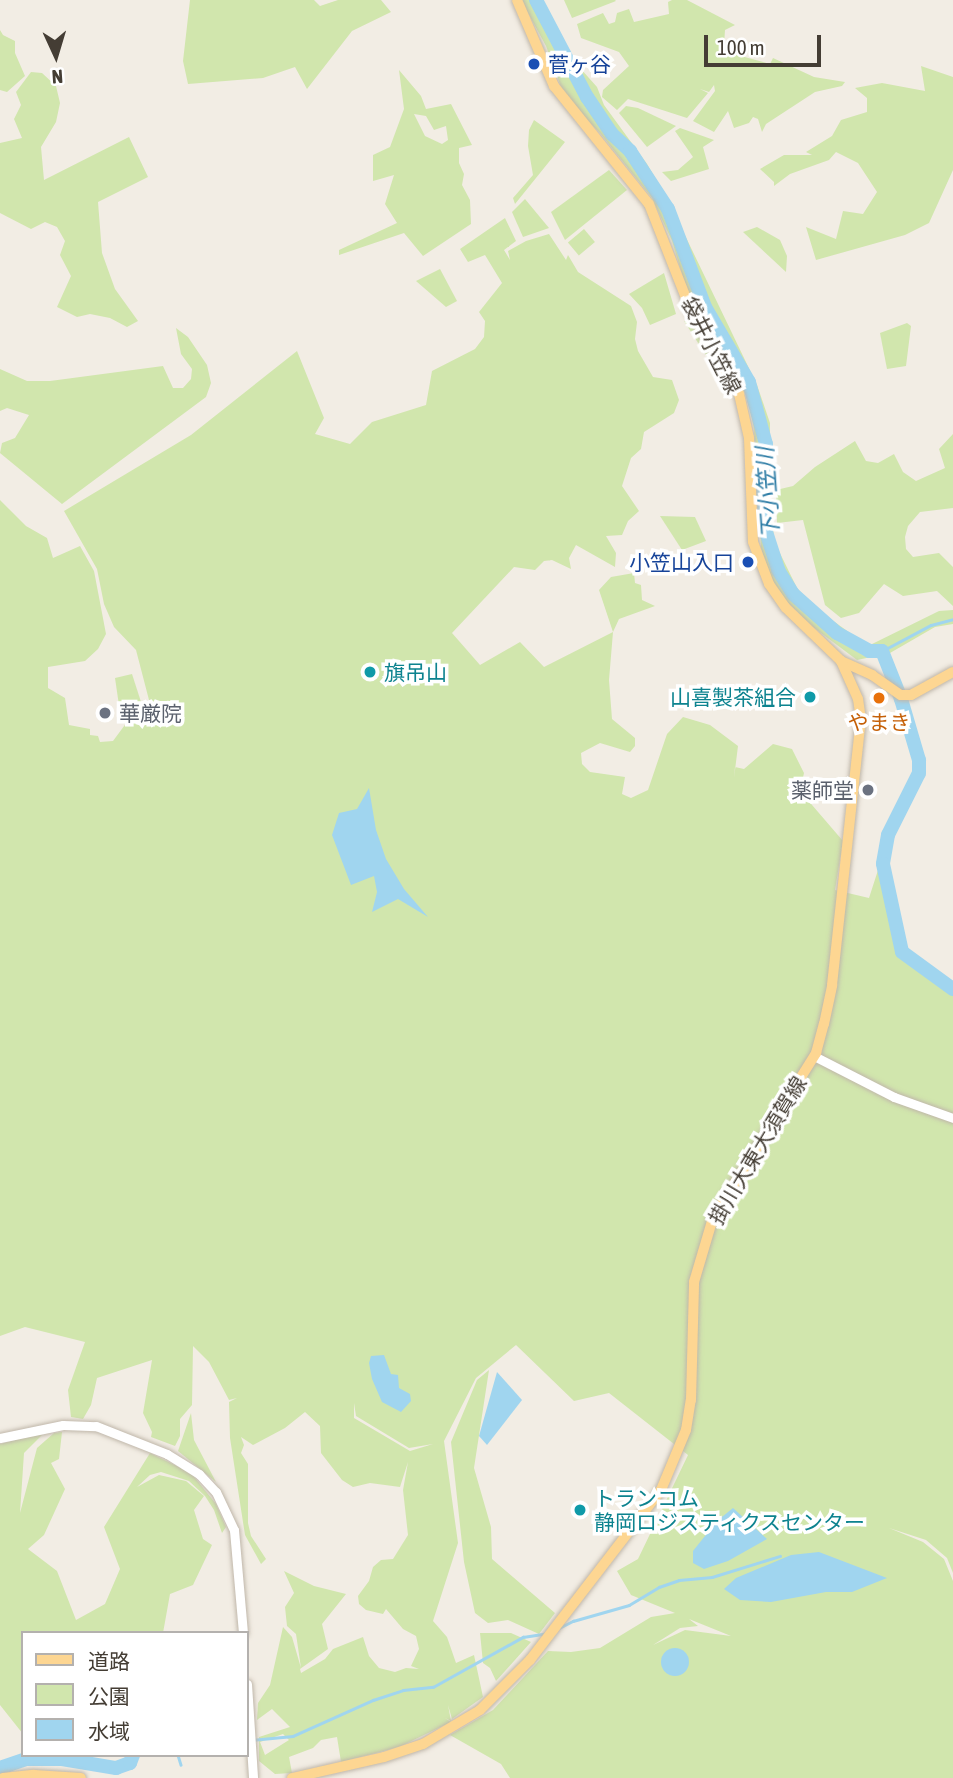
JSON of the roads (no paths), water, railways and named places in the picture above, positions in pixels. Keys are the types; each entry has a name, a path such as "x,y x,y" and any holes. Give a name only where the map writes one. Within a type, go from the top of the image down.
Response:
{"main road":[{"name":"袋井小笠線","path":"517,0 554,86 649,204 671,254 692,313 739,394 749,438 753,542 769,584 786,608 841,661 872,675 906,696 953,672"},
{"name":"掛川大東大須賀線","path":"292,1778 384,1757 423,1744 481,1710 530,1660 641,1520 674,1463 691,1400 694,1282 702,1249 715,1212 765,1138 814,1056 832,985 859,762 861,720 858,699 841,661"},
{"path":"3,1778 34,1775 81,1778"}],"street":[{"path":"814,1056 894,1097 953,1118"},
{"path":"0,1438 63,1425 96,1426 167,1454 199,1474 216,1492 234,1530 243,1631"},
{"path":"248,1698 253,1778"}],"water":[{"path":"369,788 376,830 386,859 404,889 428,917 398,899 372,912 377,892 374,876 351,885 332,835 339,813 357,809"},
{"path":"384,1355 391,1374 398,1375 399,1388 410,1394 411,1401 401,1412 382,1402 372,1379 369,1363 371,1356"},
{"path":"497,1372 522,1400 487,1445 479,1436"},
{"path":"733,1508 767,1539 728,1561 704,1569 693,1563 693,1551 717,1521"},
{"path":"819,1552 887,1578 852,1592 826,1592 771,1602 740,1600 724,1589 736,1578 791,1555"},
{"path":"675,1648 685,1652 689,1662 685,1672 675,1676 665,1672 661,1662 665,1652"}],"waterway":[{"name":"下小笠川","path":"536,0 587,97 612,134 630,151 668,209 705,307 749,382 766,444 763,496 766,532 778,570 793,594 837,633 869,651 882,651 901,699 919,760 919,773 888,835 883,864 902,952 953,989"},
{"path":"882,651 931,625 953,619"},
{"path":"559,1628 573,1621 629,1605 659,1587 679,1580 712,1577 780,1556"},
{"path":"252,1740 293,1736 373,1700 403,1690 433,1687 523,1637 547,1633"},
{"path":"0,1768 26,1759 62,1759 116,1768 130,1763 132,1757"},
{"path":"179,1757 181,1765"}],"place":[{"name":"菅ヶ谷","path":"534,64"},
{"name":"小笠山入口","path":"748,562"},
{"name":"旗吊山","path":"370,672"},
{"name":"山喜製茶組合","path":"810,697"},
{"name":"やまき","path":"879,698"},
{"name":"華厳院","path":"105,713"},
{"name":"薬師堂","path":"868,790"},
{"name":"トランコム 静岡ロジスティクスセンター","path":"580,1510"}]}
